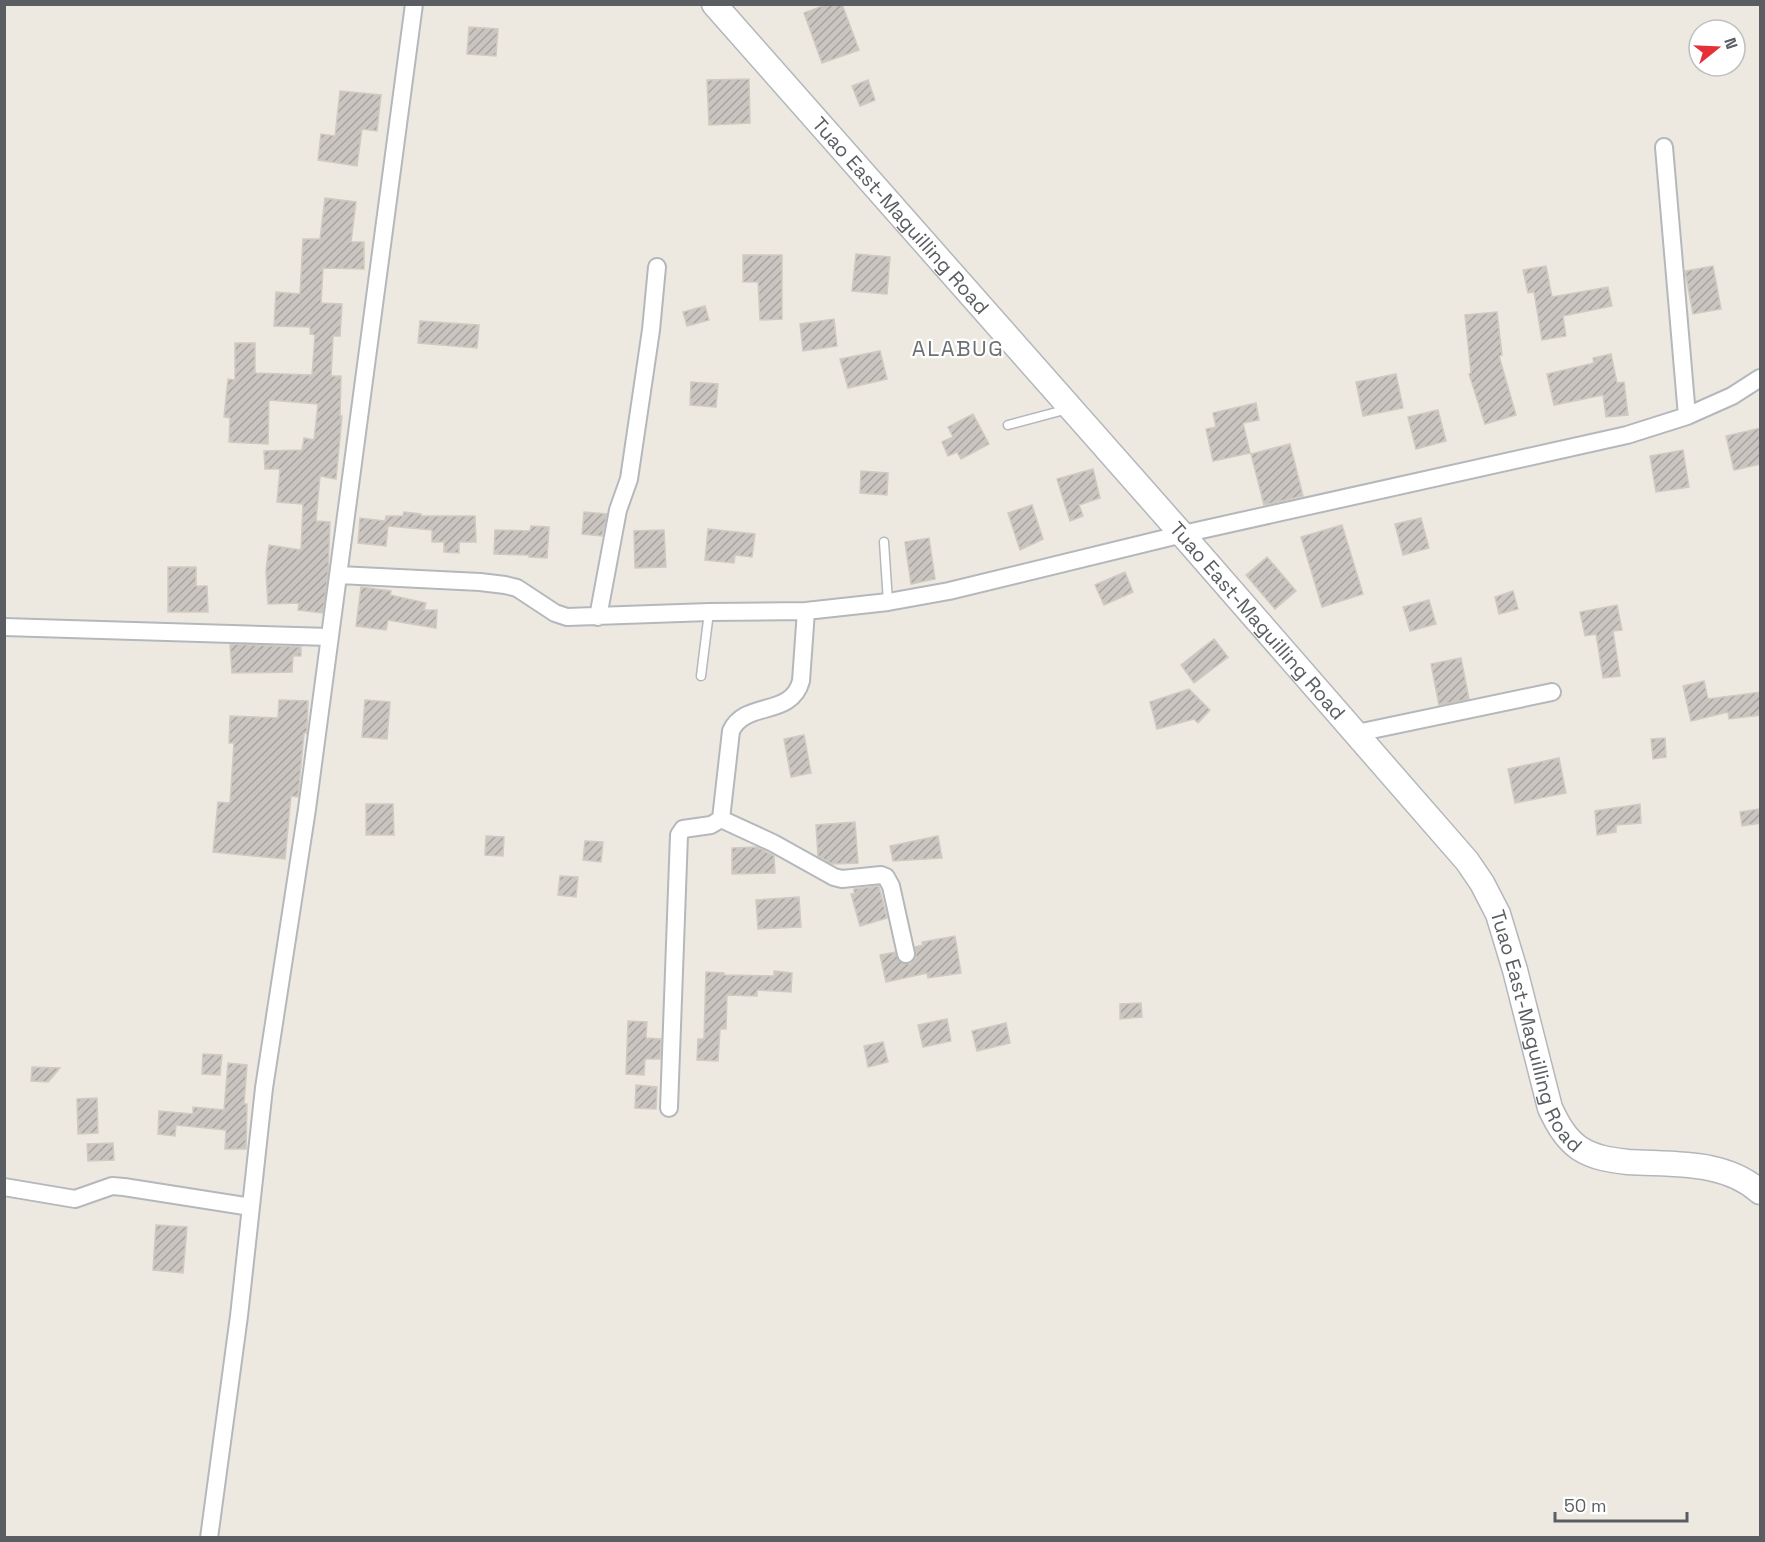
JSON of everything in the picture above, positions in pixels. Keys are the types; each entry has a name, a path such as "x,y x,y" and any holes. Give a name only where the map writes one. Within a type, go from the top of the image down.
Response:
{"main road":[{"name":"Tuao East-Maguilling Road","path":"714,4 1183,534 1436,824 1482,883 1498,914 1515,970 1550,1108 1563,1131 1580,1149 1609,1160 1712,1168 1736,1175 1761,1192"}],"street":[{"path":"209,1538 239,1317 264,1088 307,810 414,4"},
{"path":"1664,147 1687,416"},
{"path":"598,617 618,510 629,479 651,330 657,267"},
{"path":"339,575 497,584 517,588 555,613 567,617 806,611 888,602 949,591 1183,534 1626,435 1687,416 1732,396 1761,378"},
{"path":"721,819 731,731 735,722 741,717 781,704 792,698 798,691 801,681 806,611"},
{"path":"4,627 330,638"},
{"path":"1357,734 1552,692"},
{"path":"721,819 773,843 834,877 842,879 881,875 886,878 891,886 906,954"},
{"path":"669,1108 679,835 684,829 711,825 721,819"},
{"path":"4,1187 75,1199 112,1186 251,1207"}],"lane":[{"path":"1008,426 1071,408"},
{"path":"884,542 888,602"},
{"path":"701,676 710,612"}],"building":[{"path":"828,4 842,4 859,50 822,63 804,13"},
{"path":"469,27 498,29 496,56 467,54"},
{"path":"749,79 750,123 709,125 707,80"},
{"path":"868,80 875,100 860,106 852,86"},
{"path":"340,91 381,95 377,131 362,129 357,166 318,160 321,134 335,136"},
{"path":"325,198 356,202 351,242 364,242 364,269 323,268 321,303 342,304 340,336 333,336 331,376 341,376 340,416 342,416 336,479 320,476 316,521 330,522 328,574 323,613 298,610 299,603 268,604 266,571 269,545 301,550 303,504 277,502 280,469 265,469 264,451 302,450 304,438 314,440 318,404 269,400 268,444 229,442 230,418 224,417 228,379 235,380 235,343 255,343 255,373 312,375 315,335 310,334 310,327 274,326 276,292 300,294 303,239 320,239"},
{"path":"856,254 890,257 887,294 852,291"},
{"path":"743,255 782,255 782,319 760,320 758,282 743,282"},
{"path":"1546,266 1552,297 1608,287 1612,306 1563,316 1566,336 1542,340 1534,292 1528,293 1523,270"},
{"path":"1713,266 1721,309 1693,314 1685,271"},
{"path":"705,306 709,320 687,326 683,312"},
{"path":"1497,312 1502,355 1499,356 1516,415 1485,424 1469,374 1471,373 1465,315"},
{"path":"834,319 837,346 803,351 800,324"},
{"path":"420,321 479,325 477,348 418,343"},
{"path":"880,351 887,379 848,388 840,359"},
{"path":"1611,354 1617,383 1624,382 1628,415 1606,417 1603,395 1554,405 1547,374 1594,363 1593,358"},
{"path":"1396,374 1403,408 1363,416 1356,382"},
{"path":"691,382 718,384 716,407 690,405"},
{"path":"1256,403 1259,420 1243,423 1250,453 1213,461 1206,429 1216,427 1213,413"},
{"path":"1438,410 1446,441 1416,449 1408,417"},
{"path":"973,414 989,444 961,459 957,452 948,456 942,442 953,437 948,427"},
{"path":"1761,428 1761,464 1734,470 1726,436"},
{"path":"1290,444 1303,496 1264,505 1251,454"},
{"path":"1683,450 1689,487 1656,492 1650,456"},
{"path":"1093,469 1100,498 1079,505 1083,516 1070,521 1057,479"},
{"path":"861,471 888,473 887,495 860,493"},
{"path":"1032,505 1043,539 1020,550 1008,513"},
{"path":"404,512 421,514 421,516 475,516 476,542 459,542 459,553 444,552 444,542 432,542 432,530 388,526 386,546 358,543 360,518 385,521 386,516 403,516"},
{"path":"584,512 607,514 602,536 582,534"},
{"path":"1421,518 1429,548 1403,555 1395,524"},
{"path":"1342,525 1363,594 1322,607 1301,537"},
{"path":"531,526 549,527 547,558 494,554 495,530 530,531"},
{"path":"708,529 755,534 752,557 735,555 734,563 705,560"},
{"path":"664,530 666,567 635,568 634,531"},
{"path":"929,538 935,579 911,584 905,542"},
{"path":"1267,557 1296,591 1275,609 1246,575"},
{"path":"168,567 196,567 196,586 207,586 208,612 168,612"},
{"path":"1125,572 1133,592 1104,605 1095,585"},
{"path":"361,587 391,591 390,595 426,603 424,610 437,610 436,628 388,620 386,630 356,626"},
{"path":"1513,591 1518,609 1499,614 1495,597"},
{"path":"1429,600 1436,624 1410,631 1403,607"},
{"path":"1617,605 1622,630 1613,631 1620,676 1603,678 1596,634 1585,636 1580,612"},
{"path":"1214,639 1228,657 1194,683 1181,665"},
{"path":"230,644 301,647 301,656 293,656 292,672 232,673"},
{"path":"1461,658 1469,699 1439,705 1431,664"},
{"path":"1704,681 1708,699 1761,692 1761,715 1729,719 1728,712 1691,721 1683,686"},
{"path":"1189,689 1210,710 1198,723 1194,719 1157,729 1150,702"},
{"path":"279,700 308,701 307,733 304,733 298,797 291,796 285,859 213,852 218,802 230,803 234,743 229,743 230,716 278,718"},
{"path":"365,700 390,702 387,739 362,737"},
{"path":"804,735 811,773 791,777 784,739"},
{"path":"1665,738 1666,757 1653,759 1651,739"},
{"path":"1559,758 1566,793 1515,803 1508,769"},
{"path":"366,804 393,804 394,835 366,835"},
{"path":"1640,804 1641,823 1616,825 1616,832 1597,835 1595,811"},
{"path":"1759,809 1761,823 1742,826 1740,812"},
{"path":"855,822 858,863 832,864 818,856 816,825"},
{"path":"486,836 504,837 503,856 485,855"},
{"path":"938,836 942,858 893,861 890,846"},
{"path":"585,841 603,842 601,862 583,860"},
{"path":"757,847 774,856 775,873 732,874 732,848"},
{"path":"560,876 578,877 576,897 558,895"},
{"path":"879,886 887,918 860,926 851,894 854,894 854,889"},
{"path":"799,897 801,927 758,929 756,900"},
{"path":"955,936 961,973 928,978 927,973 886,982 880,955 895,952 899,961 909,964 916,958 915,947 923,945 922,942"},
{"path":"774,971 792,973 791,992 757,990 757,996 727,995 726,1029 720,1029 718,1061 697,1060 698,1039 704,1039 706,972 724,973 724,975 774,976"},
{"path":"1141,1003 1142,1017 1120,1019 1120,1004"},
{"path":"947,1019 951,1041 923,1047 918,1025"},
{"path":"628,1021 647,1022 646,1038 661,1039 660,1059 645,1059 644,1075 626,1074"},
{"path":"1006,1023 1010,1043 977,1051 972,1031"},
{"path":"883,1042 888,1062 868,1067 864,1046"},
{"path":"203,1054 222,1055 220,1075 202,1074"},
{"path":"228,1063 247,1065 244,1104 247,1104 246,1149 225,1149 226,1130 176,1125 175,1136 158,1134 159,1111 193,1114 193,1107 224,1110"},
{"path":"32,1067 60,1068 48,1082 31,1081"},
{"path":"636,1085 657,1087 656,1109 635,1108"},
{"path":"97,1098 98,1133 78,1134 77,1099"},
{"path":"113,1143 114,1160 88,1161 87,1144"},
{"path":"156,1225 187,1227 183,1273 153,1270"}],"district":[{"name":"ALABUG","path":"958,348"}]}
